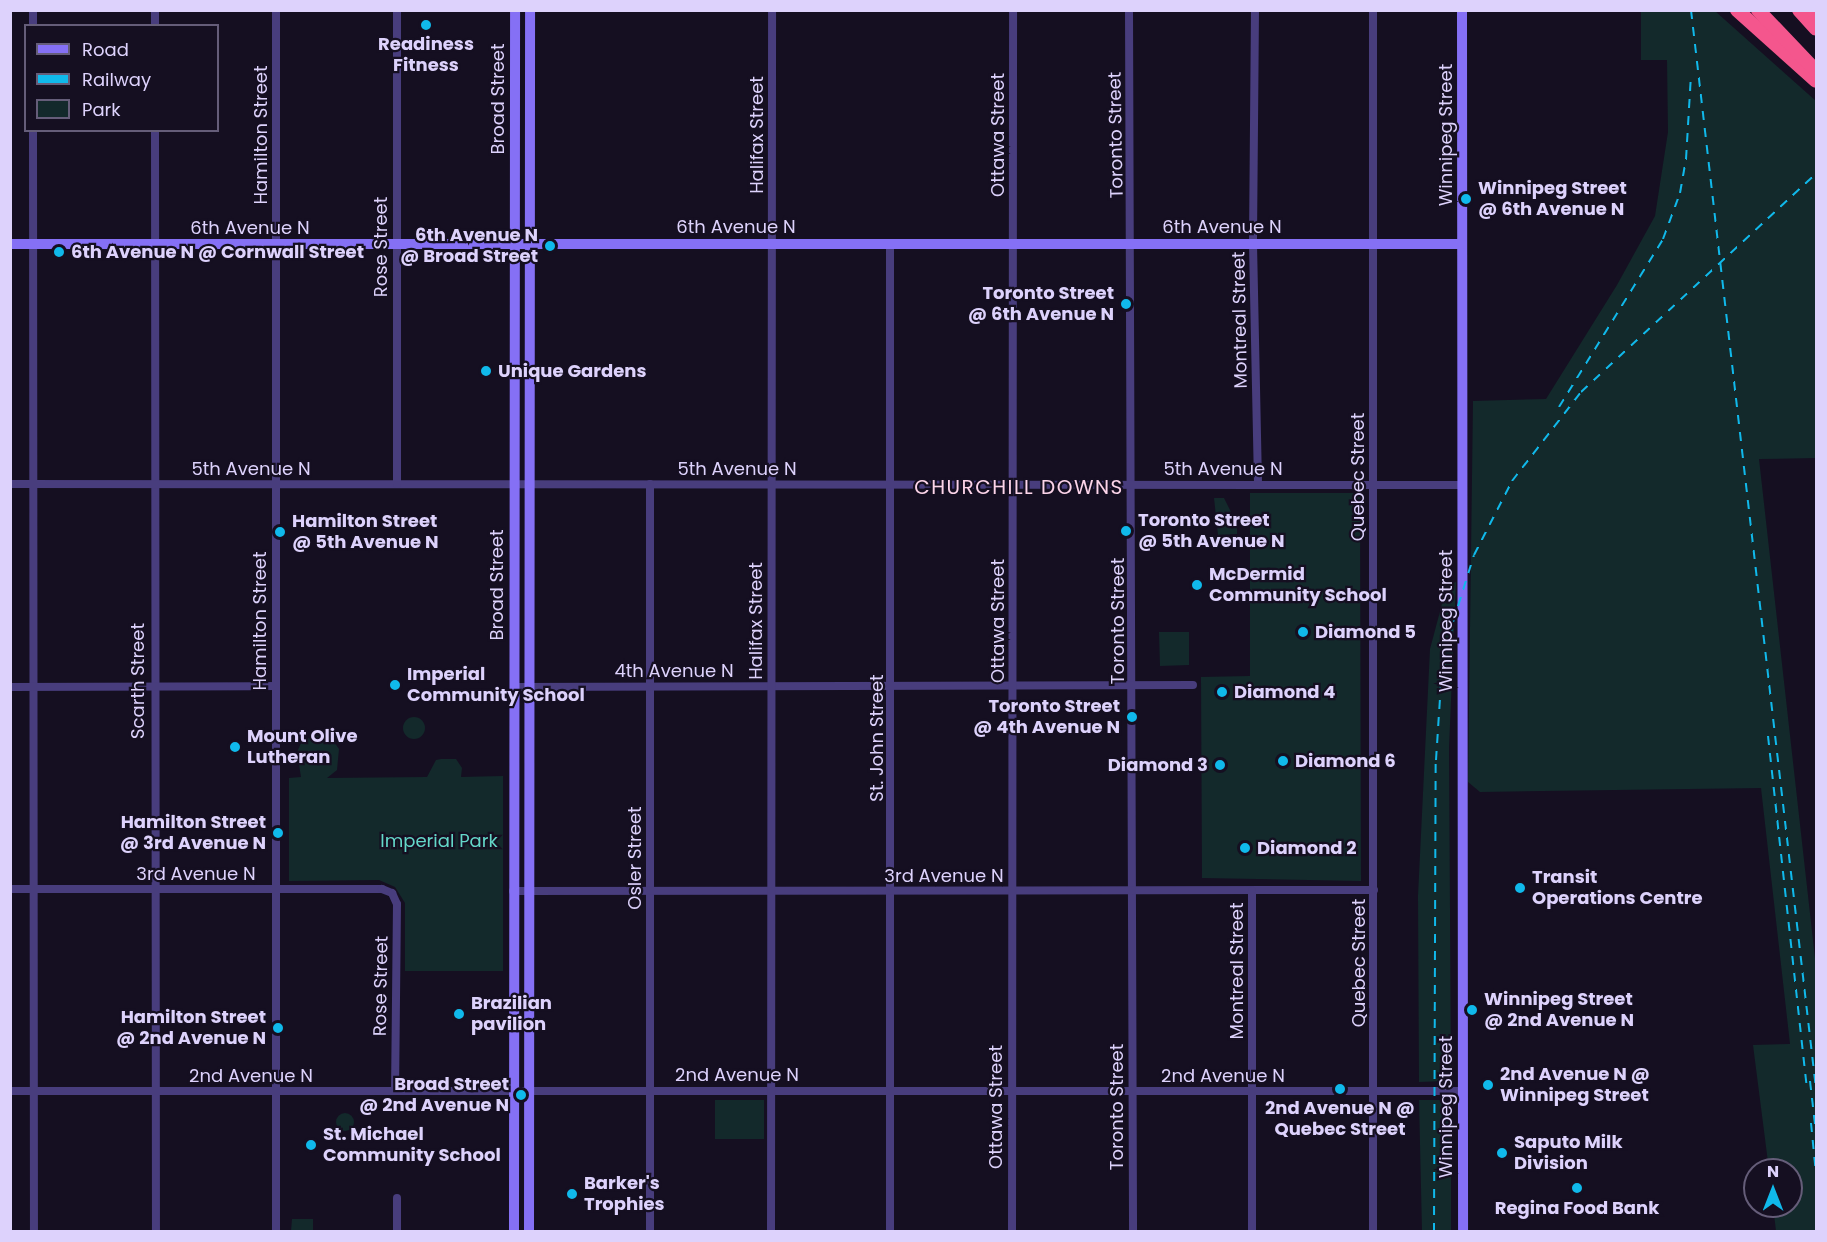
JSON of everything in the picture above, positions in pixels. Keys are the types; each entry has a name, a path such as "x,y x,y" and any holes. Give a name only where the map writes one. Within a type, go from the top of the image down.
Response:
{"highway":[{"path":"1737,10 1816,81"},
{"path":"1758,10 1816,71"},
{"path":"1799,10 1816,29"},
{"path":"1813,10 1816,14"}],"main road":[{"name":"Broad Street","path":"514,1232 515,10"},
{"name":"Broad Street","path":"529,1232 530,10"},
{"name":"Winnipeg Street","path":"1462,10 1463,1232"},
{"name":"6th Avenue N","path":"10,244 1462,244"}],"street":[{"name":"Hamilton Street","path":"276,10 276,1232"},
{"name":"Rose Street","path":"397,484 398,10"},
{"name":"Halifax Street","path":"771,1232 769,891 772,10"},
{"name":"Ottawa Street","path":"1012,1232 1010,891 1013,686 1013,10"},
{"name":"Toronto Street","path":"1129,10 1132,244 1131,1091 1133,1232"},
{"name":"Montreal Street","path":"1255,10 1253,244 1258,484"},
{"name":"Quebec Street","path":"1373,10 1373,1232"},
{"path":"33,132 34,1232"},
{"name":"Scarth Street","path":"155,132 153,687 156,889 156,1232"},
{"name":"St. John Street","path":"890,244 893,686 890,891 892,1091 890,1232"},
{"name":"5th Avenue N","path":"10,484 1463,485"},
{"name":"Osler Street","path":"650,484 650,1232"},
{"name":"4th Avenue N","path":"514,687 1193,685"},
{"path":"10,687 275,686"},
{"name":"3rd Avenue N","path":"10,889 381,889"},
{"name":"Rose Street","path":"381,889 392,893 397,904 394,1091"},
{"name":"3rd Avenue N","path":"513,891 1374,890"},
{"name":"Montreal Street","path":"1252,891 1252,1232"},
{"name":"2nd Avenue N","path":"10,1091 1463,1091"},
{"path":"397,1198 397,1232"}],"green space":[{"path":"1641,11 1715,11 1816,101 1816,458 1759,459 1816,967 1816,1231 1776,1231 1774,1218 1803,1218 1803,1158 1767,1158 1753,1045 1790,1044 1761,788 1480,792 1468,782 1473,401 1546,399 1617,285 1655,216 1668,132 1667,60 1641,60"},
{"path":"1250,493 1360,493 1361,881 1202,878 1201,677 1250,676"},
{"path":"1214,498 1224,498 1237,524 1237,534 1218,535"},
{"path":"1456,582 1449,748 1451,1076 1444,1081 1419,1082 1418,896 1430,649 1447,585"},
{"path":"1159,632 1189,632 1189,665 1160,666"},
{"path":"414,717 424,724 425,728 418,738 414,739 404,732 403,728 410,718"},
{"name":"Imperial Park","path":"313,735 332,739 339,749 337,770 327,778 427,777 436,760 441,759 456,759 462,768 461,777 503,776 503,971 405,971 405,903 395,887 379,880 289,881 289,778 301,777 297,752 301,743"},
{"path":"715,1100 764,1100 764,1139 715,1139"},
{"path":"1419,1100 1445,1100 1451,1107 1451,1231 1422,1231"},
{"path":"345,1113 353,1118 354,1122 349,1130 345,1131 337,1126 336,1122 341,1114"},
{"path":"292,1219 313,1219 313,1231 291,1231"}],"railway":[{"path":"1691,10 1816,1088"},
{"path":"1559,407 1663,239 1680,193 1686,159 1691,75"},
{"path":"1434,1232 1436,760 1441,683 1453,622 1474,555 1512,481 1581,392 1816,174"},
{"path":"1768,736 1807,1091"},
{"path":"1810,1081 1816,1133"},
{"path":"1811,1123 1816,1174"}],"place":[{"name":"Readiness Fitness","path":"426,25"},
{"name":"Winnipeg Street @ 6th Avenue N","path":"1466,199"},
{"name":"6th Avenue N @ Broad Street","path":"550,246"},
{"name":"6th Avenue N @ Cornwall Street","path":"59,252"},
{"name":"Toronto Street @ 6th Avenue N","path":"1126,304"},
{"name":"Unique Gardens","path":"486,371"},
{"name":"Toronto Street @ 5th Avenue N","path":"1126,531"},
{"name":"Hamilton Street @ 5th Avenue N","path":"280,532"},
{"name":"McDermid Community School","path":"1197,585"},
{"name":"Diamond 5","path":"1303,632"},
{"name":"Imperial Community School","path":"395,685"},
{"name":"Diamond 4","path":"1222,692"},
{"name":"Toronto Street @ 4th Avenue N","path":"1132,717"},
{"name":"Mount Olive Lutheran","path":"235,747"},
{"name":"Diamond 6","path":"1283,761"},
{"name":"Diamond 3","path":"1220,765"},
{"name":"Hamilton Street @ 3rd Avenue N","path":"278,833"},
{"name":"Diamond 2","path":"1245,848"},
{"name":"Transit Operations Centre","path":"1520,888"},
{"name":"Winnipeg Street @ 2nd Avenue N","path":"1472,1010"},
{"name":"Brazilian pavilion","path":"459,1014"},
{"name":"Hamilton Street @ 2nd Avenue N","path":"278,1028"},
{"name":"2nd Avenue N @ Winnipeg Street","path":"1488,1085"},
{"name":"2nd Avenue N @ Quebec Street","path":"1340,1089"},
{"name":"Broad Street @ 2nd Avenue N","path":"521,1095"},
{"name":"St. Michael Community School","path":"311,1145"},
{"name":"Saputo Milk Division","path":"1502,1153"},
{"name":"Regina Food Bank","path":"1577,1188"},
{"name":"Barker's Trophies","path":"572,1194"}],"district":[{"name":"CHURCHILL DOWNS","path":"1019,487"}]}
